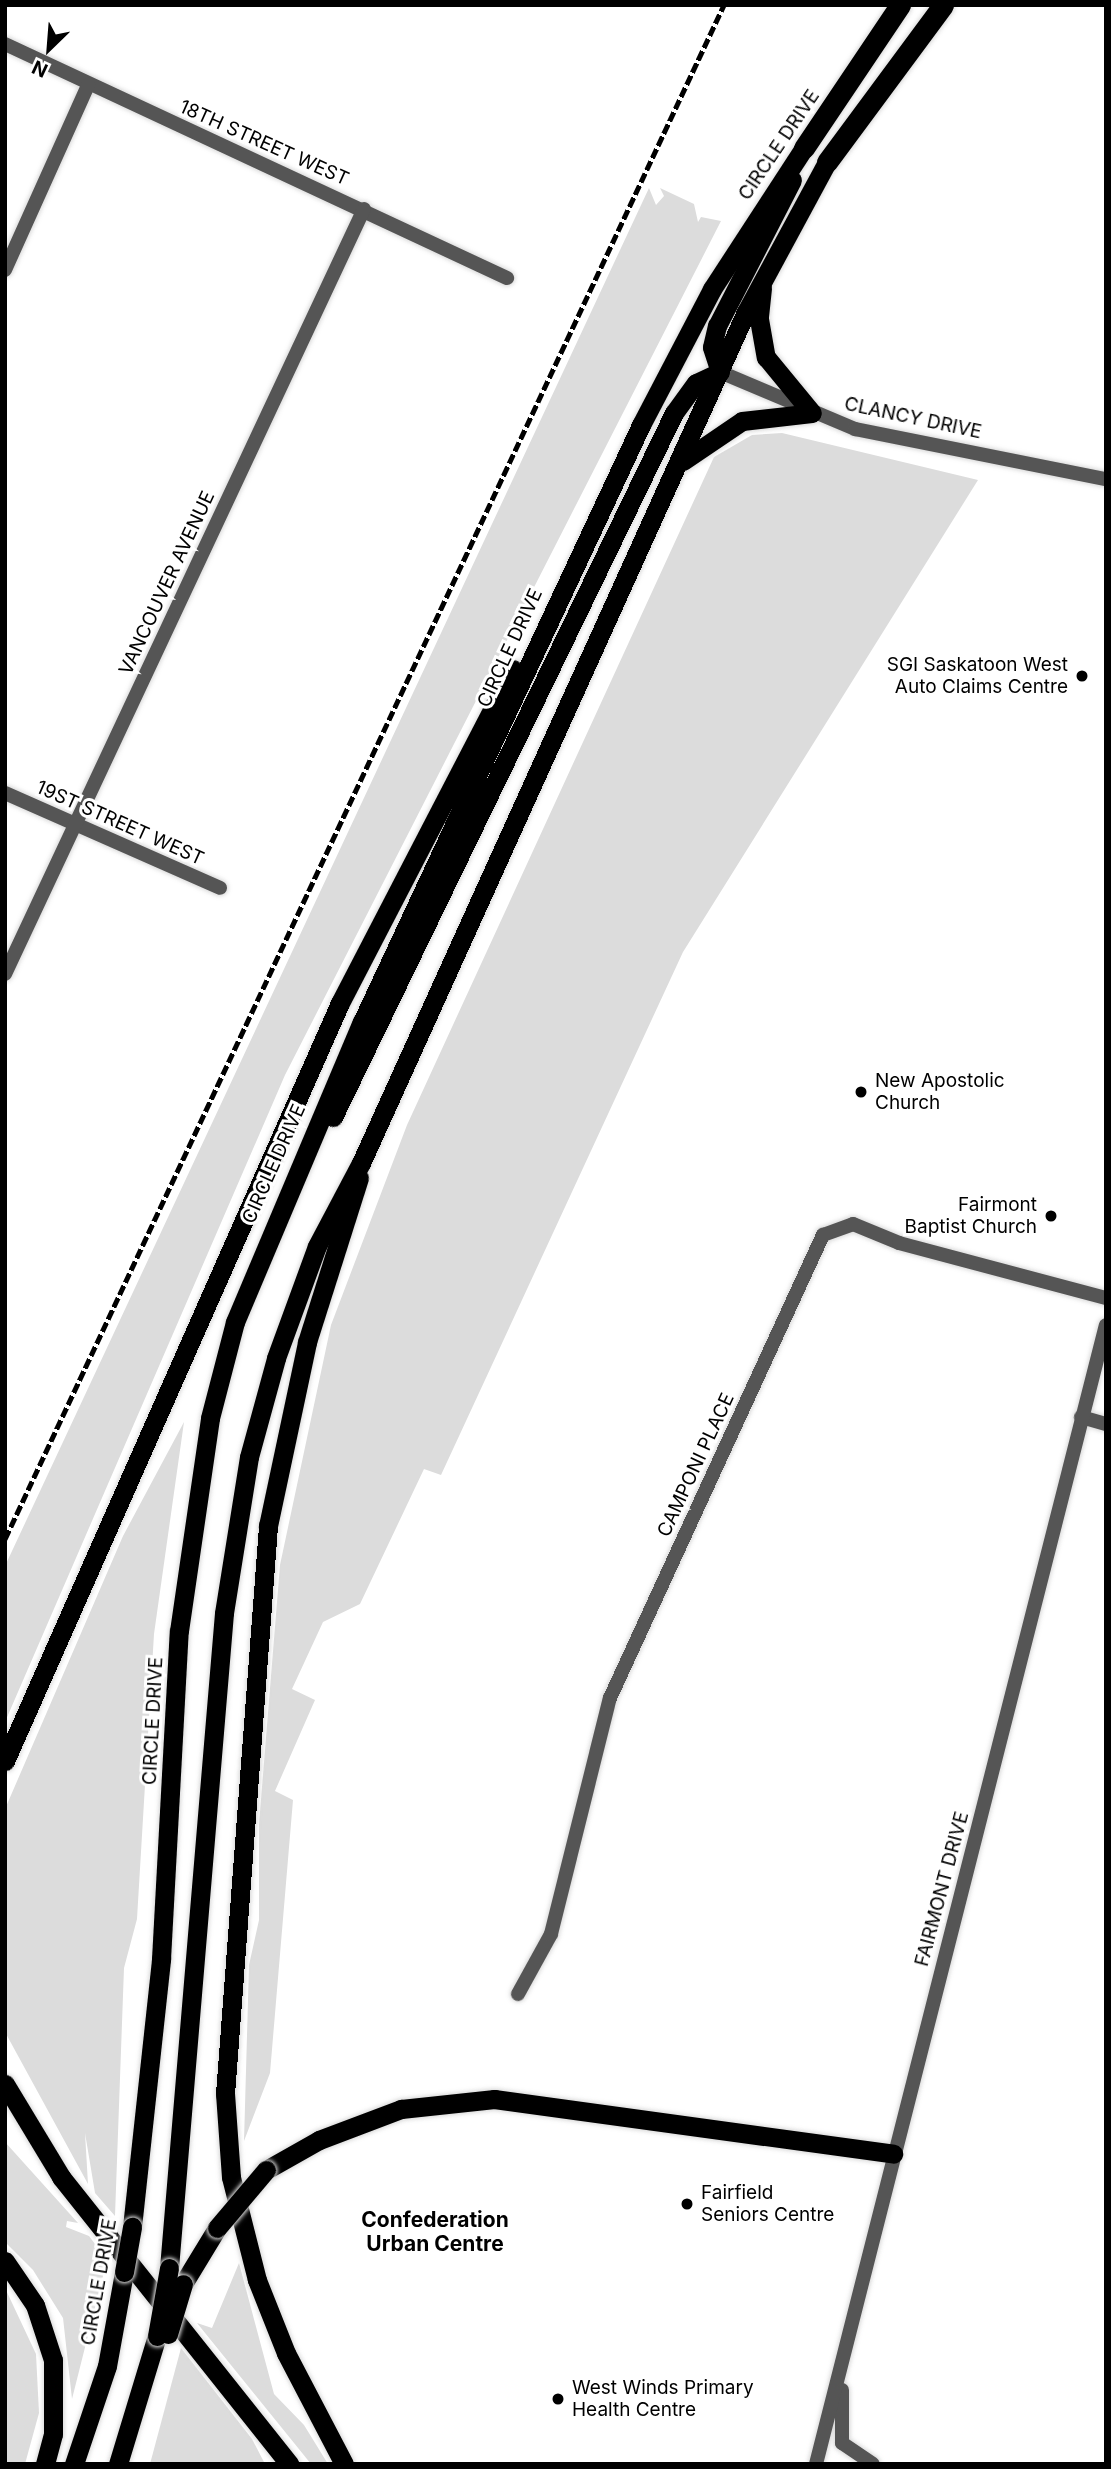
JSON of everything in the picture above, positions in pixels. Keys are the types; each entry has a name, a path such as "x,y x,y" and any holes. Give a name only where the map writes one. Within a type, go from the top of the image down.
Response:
{"highway":[{"name":"CIRCLE DRIVE","path":"74,2464 107,2366 132,2227 161,1959 187,1561 216,1393 270,1231 571,569 712,289 900,5"},
{"path":"161,2341 217,1686 237,1520 256,1426 294,1304 361,1163 764,274 827,162 943,5"},
{"path":"720,372 712,347 717,327 781,211 804,148"},
{"path":"764,274 759,319 766,356 812,413"},
{"path":"270,1231 402,984 674,413 696,383 720,372"},
{"path":"673,474 693,449 742,421 812,413"},
{"path":"5,1761 340,1003 489,709 571,569"},
{"path":"344,2464 286,2353 257,2280 231,2177 225,2094 268,1526 307,1342 354,1208 361,1163"},
{"path":"5,2084 61,2176 289,2464"},
{"path":"118,2464 183,2284 217,2228 266,2170 319,2140 401,2109 494,2099 893,2154"},
{"path":"5,2261 35,2305 53,2360 53,2434 45,2464"}],"street":[{"name":"18TH STREET WEST","path":"5,44 88,85 364,209 508,278"},
{"path":"5,270 88,85"},
{"name":"VANCOUVER AVENUE","path":"5,974 364,209"},
{"name":"CLANCY DRIVE","path":"720,372 855,429 1106,479"},
{"name":"19ST STREET WEST","path":"5,793 220,888"},
{"name":"CAMPONI PLACE","path":"517,1994 551,1934 610,1698 823,1236 853,1224 899,1243 1106,1298"},
{"name":"FAIRMONT DRIVE","path":"816,2464 1106,1325"},
{"path":"1082,1417 1106,1424"},
{"path":"844,2361 842,2443 873,2464"}],"shaded area":[{"path":"649,188 656,205 664,196 660,188 694,204 698,222 701,217 721,221 285,1075 5,1722 5,1566"},
{"path":"782,433 978,480 683,952 441,1475 424,1469 360,1604 323,1622 292,1689 315,1700 275,1791 293,1800 270,2073 244,2141 249,1965 259,1920 259,1824 280,1565 331,1325 407,1125 714,457 752,435"},
{"path":"184,1422 154,1634 137,1919 124,1968 115,2216 95,2193 85,2133 88,2184 5,2032 5,1809 123,1536"},
{"path":"5,2142 78,2223 67,2221 66,2227 89,2236 107,2260 72,2399 63,2318 33,2270 5,2242"},
{"path":"239,2263 274,2394 304,2425 328,2464 311,2464 197,2323 212,2328"},
{"path":"5,2288 36,2354 39,2413 25,2464 5,2464"},
{"path":"181,2348 252,2439 265,2464 150,2464"}],"railway":[{"path":"5,1539 724,5"}],"place":[{"name":"SGI Saskatoon West Auto Claims Centre","path":"1082,676"},
{"name":"New Apostolic Church","path":"861,1092"},
{"name":"Fairmont Baptist Church","path":"1051,1216"},
{"name":"Fairfield Seniors Centre","path":"687,2204"},
{"name":"West Winds Primary Health Centre","path":"558,2399"}],"district":[{"name":"Confederation Urban Centre","path":"435,2232"}]}
